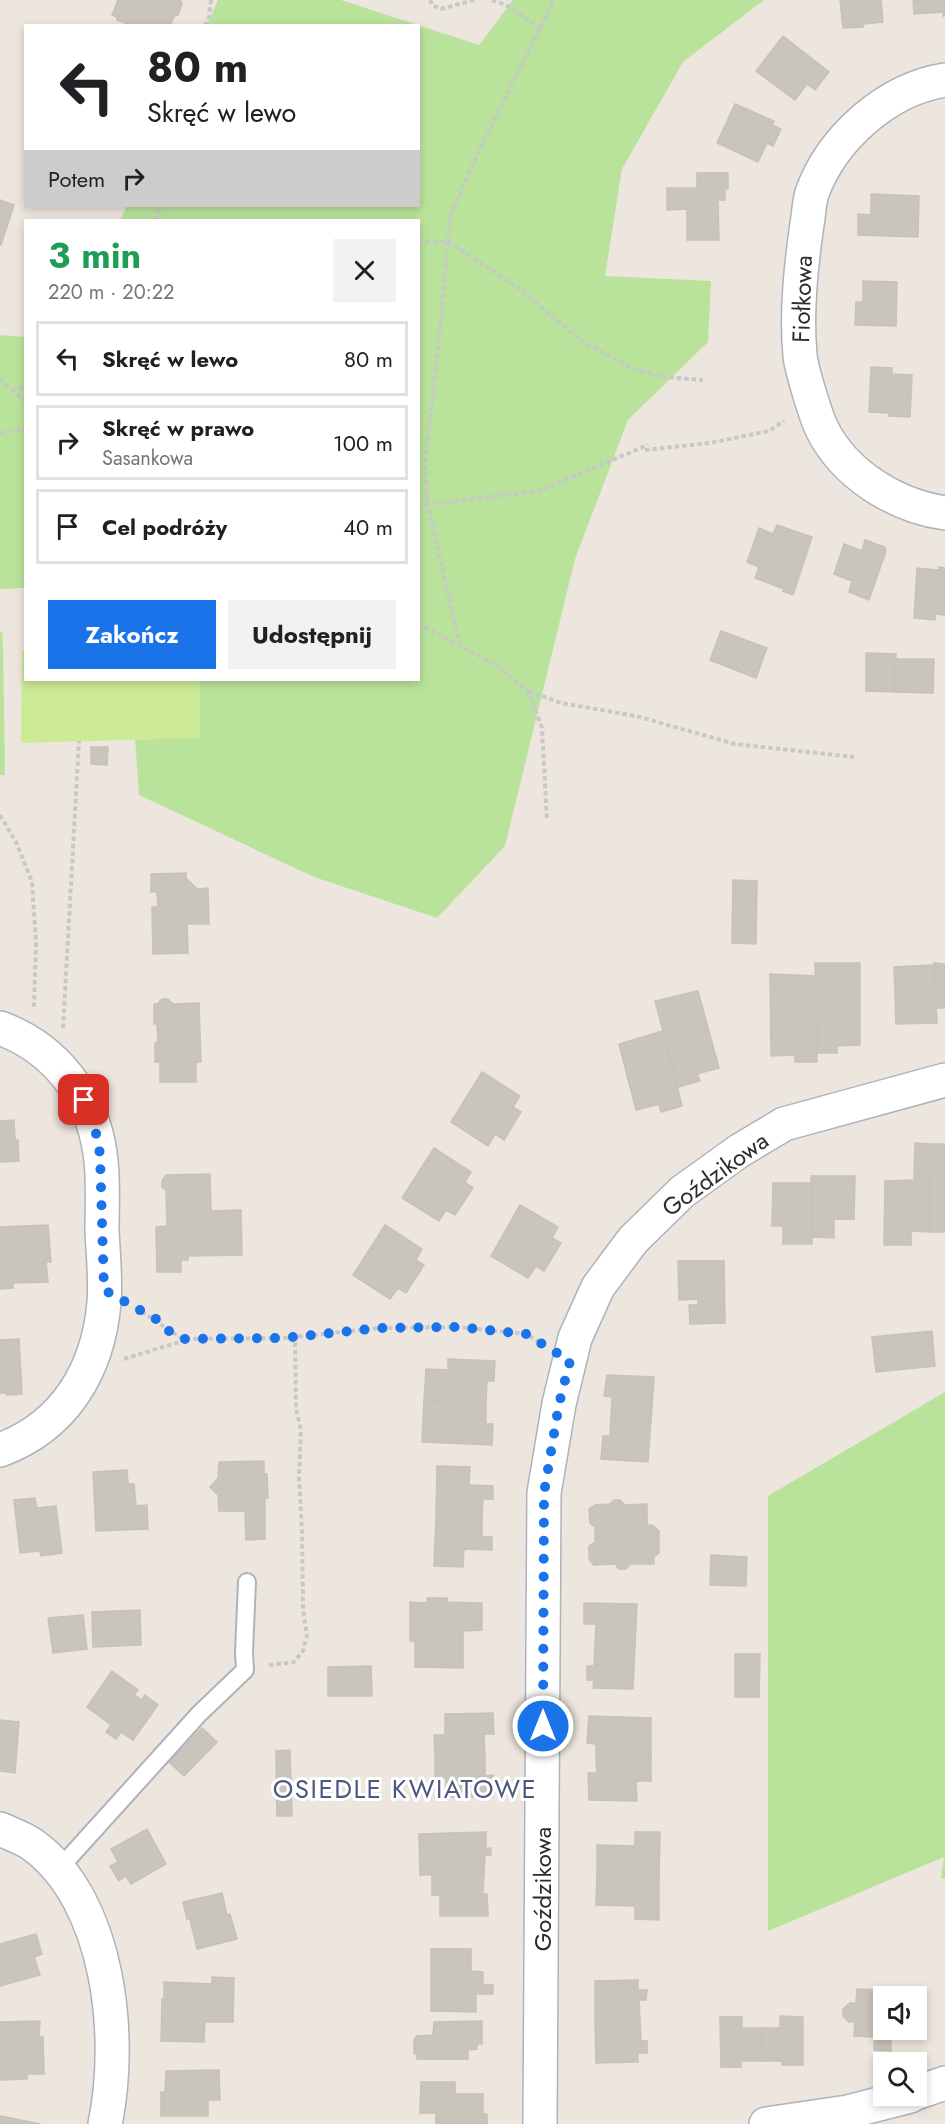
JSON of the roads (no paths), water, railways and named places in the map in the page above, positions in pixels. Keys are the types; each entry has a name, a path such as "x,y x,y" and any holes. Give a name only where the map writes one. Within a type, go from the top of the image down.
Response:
{"street":[{"name":"Fiołkowa","path":"945,80 902,94 868,115 847,135 830,160 812,194 802,256 799,306 800,357 822,429 842,458 862,477 888,495 918,507 945,513"},
{"path":"0,1028 32,1044 61,1068 84,1100 94,1123 100,1154 105,1300 100,1337 90,1367 74,1394 54,1417 30,1436 0,1450"},
{"name":"Goździkowa","path":"540,2124 544,1493 559,1404 576,1338 598,1287 633,1240 682,1192 739,1151 784,1124 945,1080"},
{"path":"0,1829 32,1844 58,1870 74,1889 93,1929 112,2017 112,2073 105,2124"},
{"path":"927,2089 945,2083"},
{"path":"766,2124 848,2112 873,2106"}],"lane":[{"path":"58,1870 199,1714 245,1669 247,1582"}],"district":[{"name":"OSIEDLE KWIATOWE","path":"405,1789"}]}
